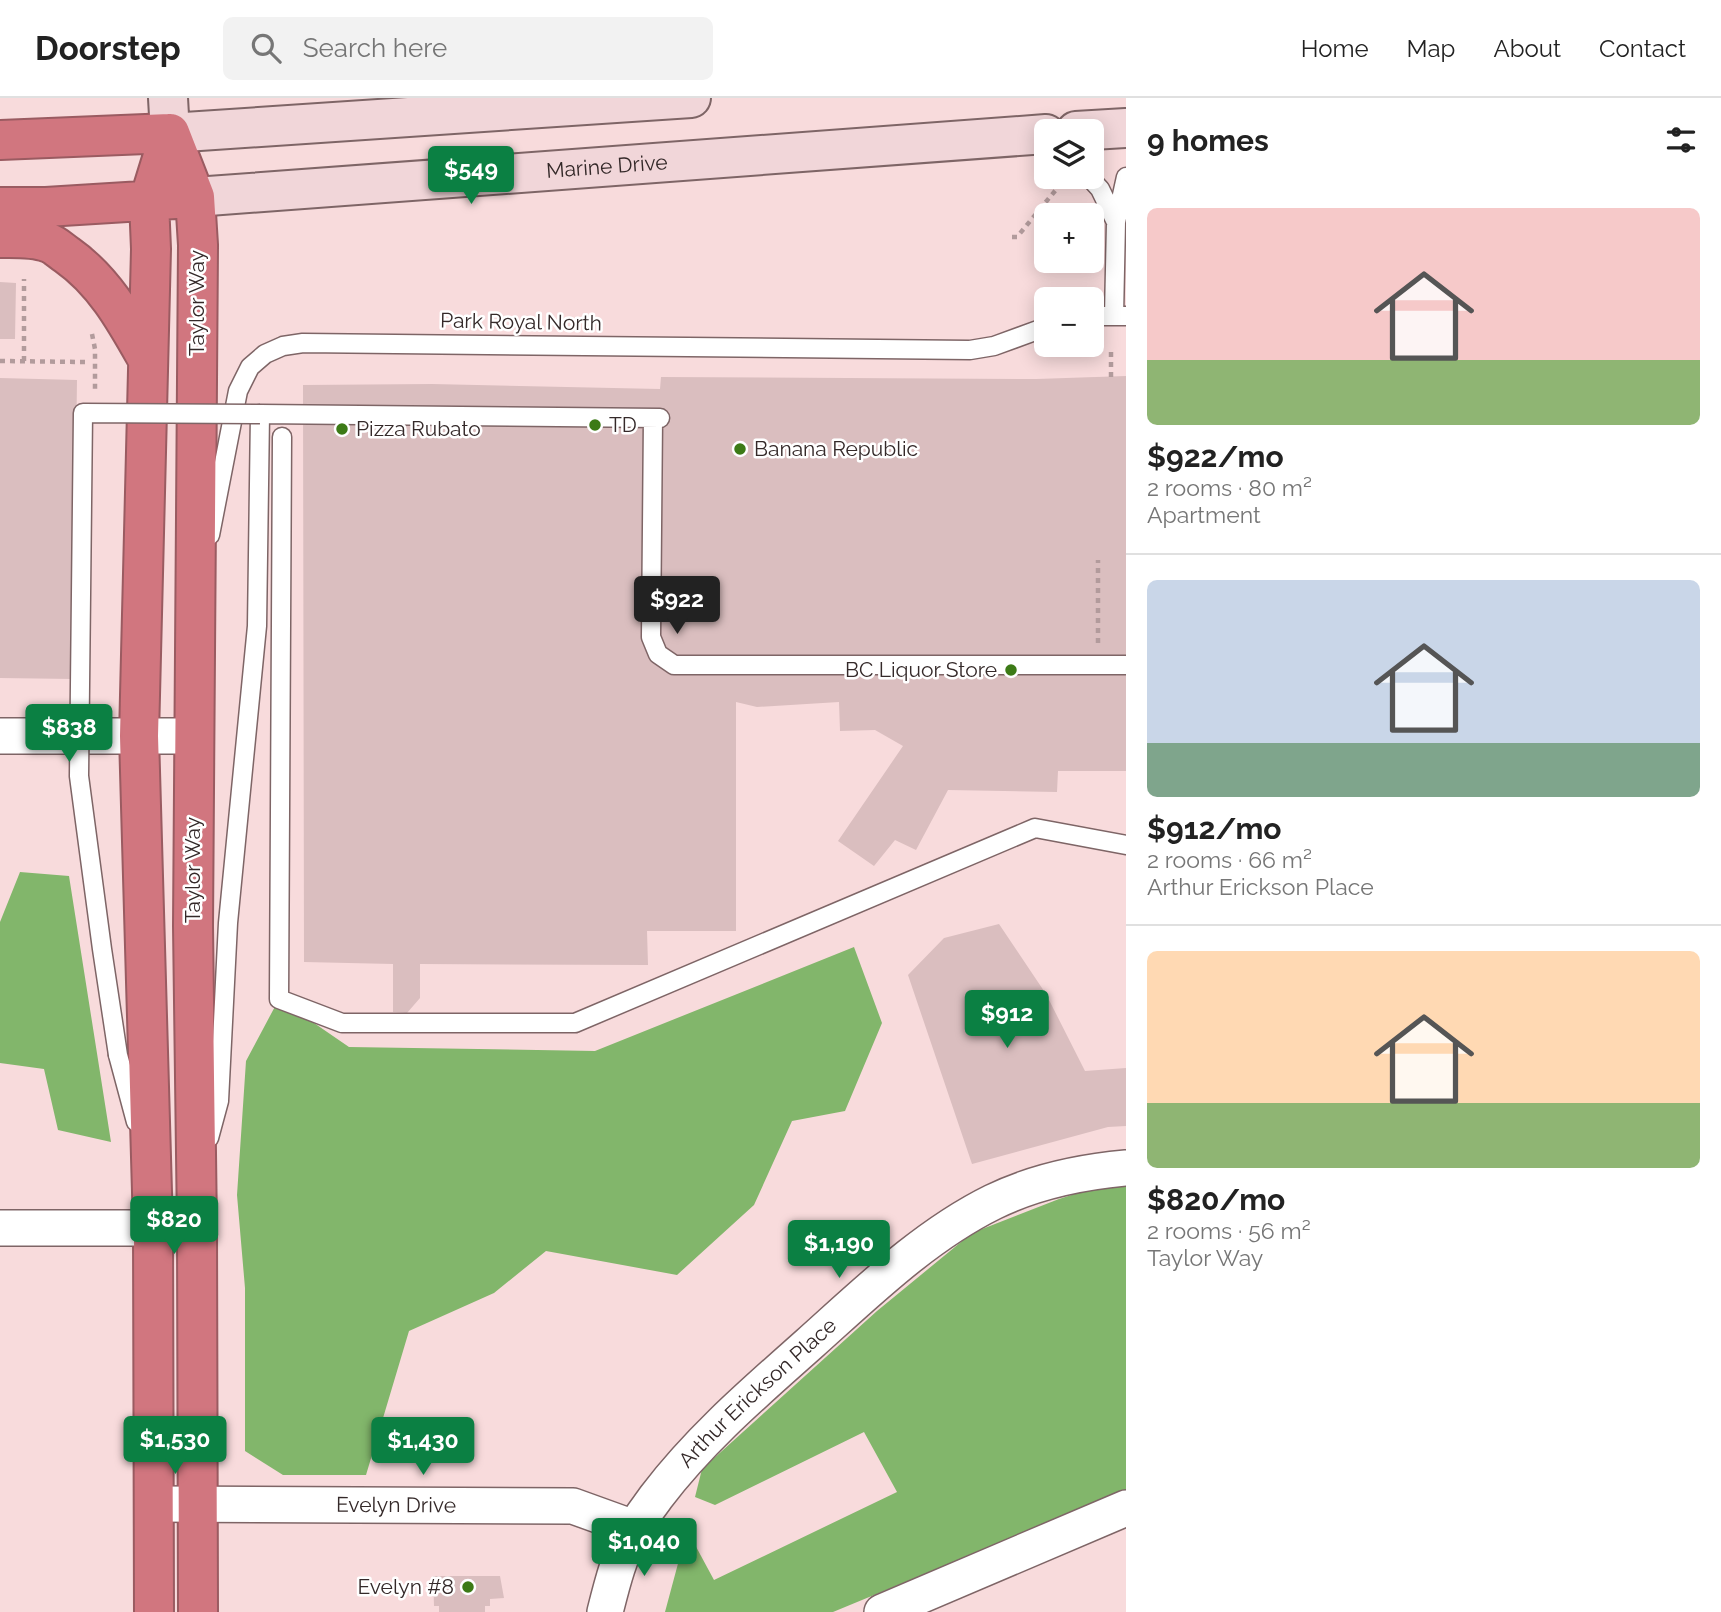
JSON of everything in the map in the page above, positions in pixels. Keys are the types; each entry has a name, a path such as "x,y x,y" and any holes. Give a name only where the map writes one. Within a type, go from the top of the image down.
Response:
{"highway":[{"path":"0,141 169,115 149,201 151,250 139,736 153,1227 153,1612"},
{"name":"Taylor Way","path":"169,115 195,197 198,246 193,926 198,1612"},
{"name":"Marine Drive","path":"0,208 195,197"},
{"path":"0,238 22,238 48,243 75,261 97,281 118,307 147,358"}],"main road":[{"path":"169,115 691,98"},
{"path":"1104,129 1126,128"},
{"name":"Marine Drive","path":"195,197 1034,138"}],"street":[{"path":"0,736 195,736"},
{"name":"Arthur Erickson Place","path":"605,1612 634,1528 672,1476 721,1423 890,1272 942,1233 993,1202 1083,1173 1126,1168"},
{"path":"0,1228 153,1227 196,1210"},
{"name":"Evelyn Drive","path":"153,1504 573,1506 634,1528"},
{"path":"882,1612 1126,1508"}],"lane":[{"path":"1120,316 1116,222 1126,177"},
{"path":"1100,189 1116,222"},
{"name":"Park Royal North","path":"194,612 233,430 238,391 250,367 265,354 283,346 303,343 970,350 994,346 1034,331"},
{"path":"152,1181 118,1055 79,776 83,413 657,418 651,637 657,654 674,665 1126,665"},
{"path":"196,1210 219,1101 228,923 257,626 260,414"},
{"path":"282,437 279,999 342,1023 575,1023 1035,828 1126,845"}],"path":[{"path":"1013,237 1017,237 1057,189"},
{"path":"24,279 24,361"},
{"path":"92,331 95,349 95,396"},
{"path":"1111,352 1111,377"},
{"path":"0,361 85,362"},
{"path":"1098,560 1098,665"}],"green space":[{"path":"20,872 69,876 111,1142 58,1130 44,1069 0,1063 0,922"},
{"path":"854,947 882,1023 845,1111 792,1121 754,1205 677,1275 546,1251 494,1293 409,1331 366,1475 283,1475 245,1451 245,1288 237,1195 246,1061 279,999 349,1047 595,1051"},
{"path":"1119,1180 1126,1181 1126,1491 833,1612 665,1612 687,1530 714,1580 897,1492 864,1432 715,1505 695,1497 702,1469 877,1311 972,1233 1059,1199"}],"building":[{"path":"0,282 16,283 15,339 0,339"},
{"path":"1126,376 1126,771 1058,771 1057,792 948,790 916,850 895,840 874,866 838,841 903,746 875,730 840,731 839,702 757,707 736,702 736,931 647,931 648,965 420,964 420,998 407,1013 393,1012 393,964 304,962 303,385 432,384 660,389 661,377 1036,379"},
{"path":"0,378 77,380 73,679 0,678"},
{"path":"999,924 1046,994 1085,1071 1126,1068 1126,1126 1108,1127 972,1164 908,975 944,938"},
{"name":"Evelyn #8","path":"433,1576 500,1576 504,1598 490,1599 490,1606 485,1606 485,1612 439,1612 439,1606 434,1606"}],"place":[{"name":"TD","path":"595,425"},
{"name":"Pizza Rubato","path":"342,429"},
{"name":"Banana Republic","path":"740,449"},
{"name":"BC Liquor Store","path":"1011,670"},
{"name":"Evelyn #8","path":"468,1587"}]}
